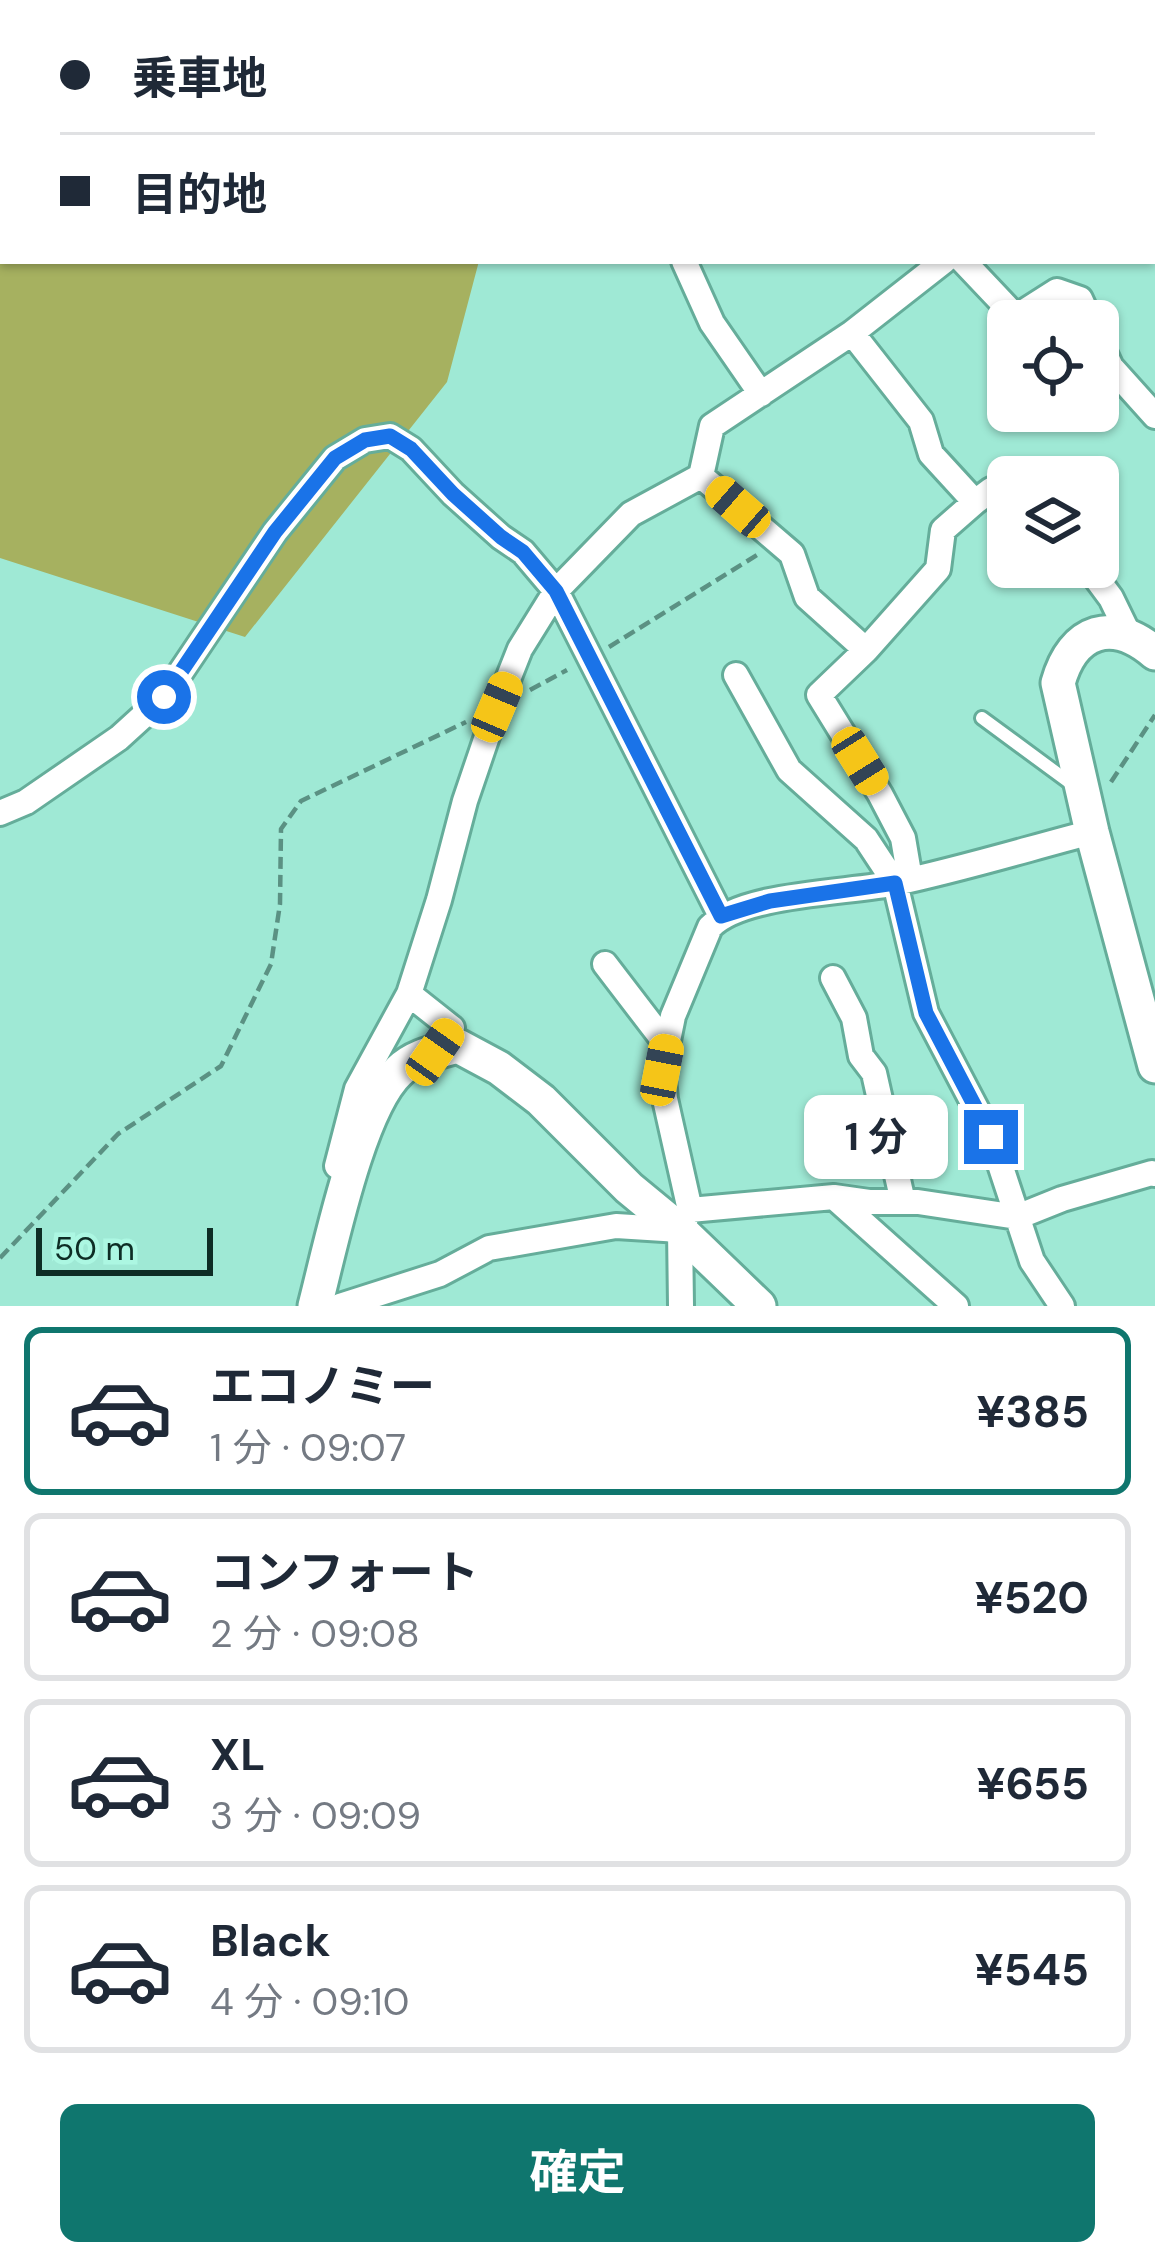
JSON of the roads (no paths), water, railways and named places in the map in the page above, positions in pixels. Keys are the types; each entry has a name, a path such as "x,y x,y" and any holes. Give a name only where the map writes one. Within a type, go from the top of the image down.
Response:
{"street":[{"path":"685,264 712,323 761,394"},
{"path":"344,1196 334,1176 357,1089 410,992 497,707 520,649 556,591 631,514 701,476 712,426 852,333 940,264"},
{"path":"966,264 1000,300"},
{"path":"1043,300 1057,291 1080,300"},
{"path":"852,333 921,421 931,454 975,502"},
{"path":"1119,376 1155,416"},
{"path":"0,813 26,802 101,750 164,697 275,532 335,458 365,440 390,436 411,449 453,494 523,552 556,591 721,916"},
{"path":"701,476 792,554 807,597 866,650"},
{"path":"987,493 943,530 938,569 819,695 903,838 902,881 926,1013 991,1137 1031,1261 1062,1306"},
{"path":"1104,588 1142,644"},
{"path":"1142,644 1116,631 1100,632 1074,648 1058,683 1096,788 1092,832 1155,1066"},
{"path":"736,675 789,770 866,839 902,881"},
{"path":"681,1306 685,1220 662,1070 673,1016 710,927 721,916 770,901 902,881 1092,832"},
{"path":"605,964 668,1045"},
{"path":"833,978 854,1018 861,1056 874,1073 903,1202"},
{"path":"410,992 452,1028 435,1052"},
{"path":"315,1306 359,1148 381,1095 416,1058 458,1046 499,1068 541,1100 629,1188 685,1220 759,1306"},
{"path":"340,1306 440,1274 489,1248 616,1226 834,1197 1017,1217 1062,1199 1155,1174"},
{"path":"834,1197 956,1306"}],"lane":[{"path":"982,718 1096,788"}]}
